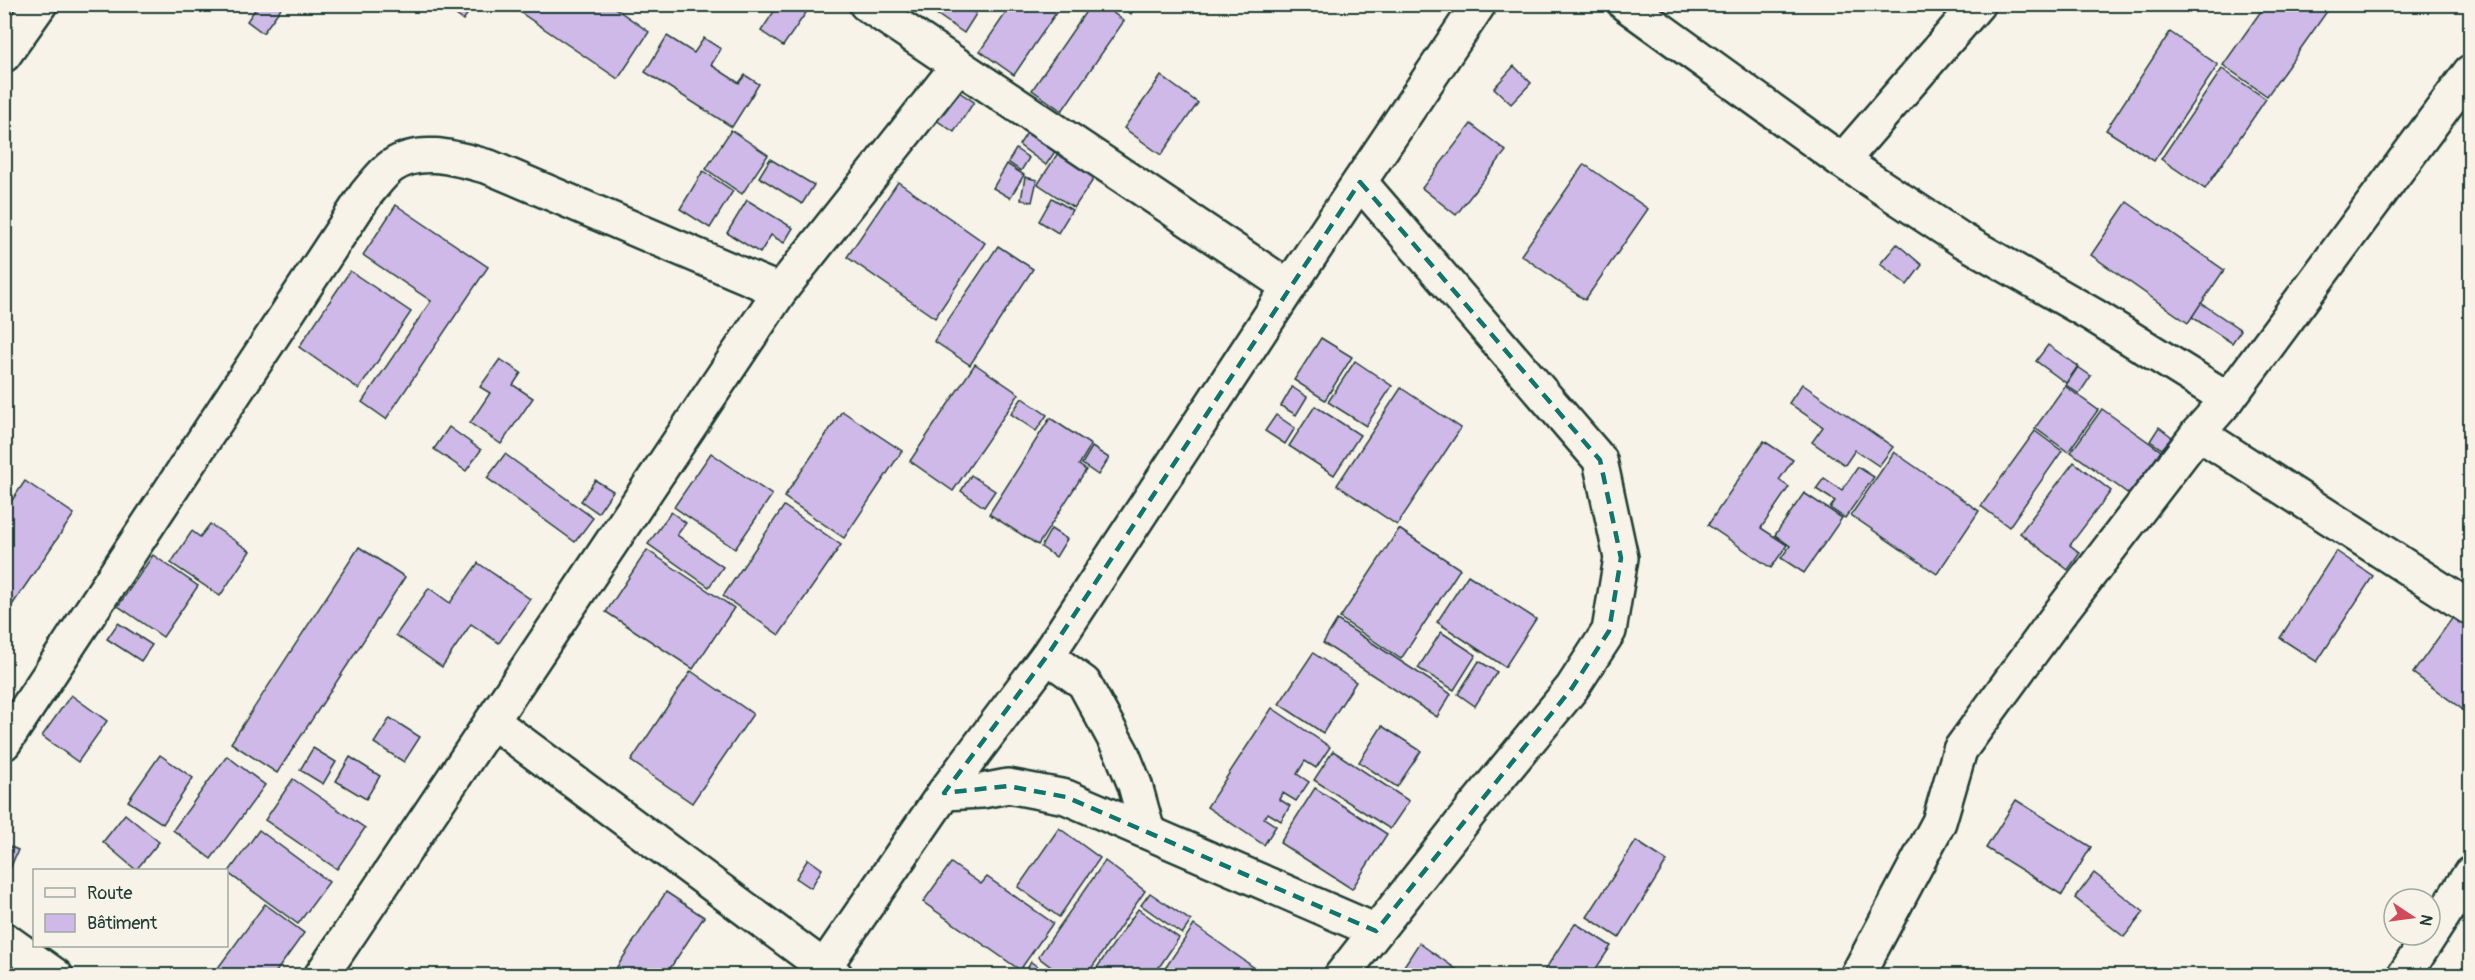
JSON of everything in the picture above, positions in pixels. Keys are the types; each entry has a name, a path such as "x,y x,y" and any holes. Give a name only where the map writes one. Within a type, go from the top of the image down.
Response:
{"street":[{"path":"4,55 40,4"},
{"path":"866,4 1289,287"},
{"path":"492,721 826,972 944,793 1047,656 1289,287 1479,4"},
{"path":"1625,4 1842,161 1962,240 2093,315 2228,399"},
{"path":"1842,161 1978,4"},
{"path":"321,975 780,291 957,67"},
{"path":"1857,975 1939,822 1960,750 2057,617 2198,433 2228,399 2470,72"},
{"path":"4,743 366,194 392,166 419,155 450,157 489,167 780,291"},
{"path":"1341,975 1572,688 1609,631 1621,558 1600,460 1360,182"},
{"path":"2198,433 2470,608"},
{"path":"1047,656 1084,683 1122,753 1136,785 1148,832"},
{"path":"944,793 982,791 1008,786 1066,797 1376,931"},
{"path":"2404,975 2470,874"},
{"path":"4,939 56,975"}],"highlighted area":[{"path":"1360,182 1600,460 1621,558 1609,631 1572,688 1376,931 1066,797 1008,786 944,793 1047,656"}],"building":[{"path":"259,4 284,4 263,33 247,21"},
{"path":"441,4 475,4 463,20"},
{"path":"508,4 609,4 649,32 618,79"},
{"path":"779,4 812,4 783,46 761,31"},
{"path":"922,4 962,4 976,14 964,33"},
{"path":"1012,4 1062,4 1014,75 980,51"},
{"path":"1091,4 1101,4 1124,21 1062,111 1032,90"},
{"path":"1118,4 1137,4 1131,14"},
{"path":"2266,4 2320,4 2328,10 2267,96 2223,65"},
{"path":"2170,32 2218,65 2154,161 2106,130"},
{"path":"667,36 694,53 704,38 721,49 711,65 739,83 745,75 759,84 732,127 645,72"},
{"path":"1514,66 1531,83 1511,104 1494,88"},
{"path":"2222,69 2266,99 2205,189 2161,159"},
{"path":"1161,76 1198,103 1161,155 1124,128"},
{"path":"956,90 974,102 954,132 936,120"},
{"path":"1471,124 1506,151 1456,215 1422,188"},
{"path":"731,130 768,155 742,194 706,169"},
{"path":"1028,131 1056,150 1046,165 1019,145"},
{"path":"1016,149 1029,158 1021,171 1008,162"},
{"path":"1058,153 1095,177 1074,208 1038,184"},
{"path":"770,159 814,185 802,204 759,177"},
{"path":"1007,164 1024,175 1010,198 993,188"},
{"path":"1584,164 1648,209 1585,300 1521,255"},
{"path":"703,171 733,191 710,228 680,209"},
{"path":"1025,177 1037,180 1032,202 1021,200"},
{"path":"898,182 985,243 935,318 847,257"},
{"path":"1052,198 1072,210 1058,233 1039,221"},
{"path":"747,200 793,228 784,243 771,235 760,253 727,233"},
{"path":"2127,202 2224,270 2188,323 2091,255"},
{"path":"396,205 488,267 386,419 362,402 431,301 363,255"},
{"path":"1897,244 1922,265 1907,285 1880,264"},
{"path":"998,246 1033,269 970,365 934,341"},
{"path":"350,271 411,312 359,389 299,347"},
{"path":"2201,303 2241,330 2232,343 2192,317"},
{"path":"1321,338 1352,357 1325,400 1294,380"},
{"path":"2048,345 2078,366 2066,383 2036,361"},
{"path":"500,359 521,373 513,385 533,398 501,444 470,423 490,393 480,387"},
{"path":"1355,361 1392,386 1366,426 1328,402"},
{"path":"975,364 1019,394 953,491 910,461"},
{"path":"2078,367 2091,376 2079,394 2066,385"},
{"path":"1802,384 1893,447 1879,466 1855,450 1845,465 1812,442 1823,427 1789,403"},
{"path":"2065,386 2098,410 2068,452 2035,428"},
{"path":"1292,387 1307,397 1296,415 1281,406"},
{"path":"1401,388 1461,428 1397,525 1337,485"},
{"path":"1022,398 1047,415 1036,431 1011,414"},
{"path":"1315,406 1360,435 1334,475 1289,446"},
{"path":"2102,409 2161,451 2130,495 2071,452"},
{"path":"842,411 902,451 844,538 784,497"},
{"path":"1276,415 1295,428 1285,444 1265,431"},
{"path":"1050,418 1091,445 1079,465 1086,470 1038,545 989,514"},
{"path":"449,427 481,450 466,471 434,449"},
{"path":"2159,427 2172,437 2162,449 2150,441"},
{"path":"2035,431 2062,451 2009,527 1981,506"},
{"path":"1764,441 1793,460 1779,480 1789,487 1761,528 1787,545 1771,568 1708,525"},
{"path":"1092,447 1109,458 1098,475 1082,464"},
{"path":"1894,452 1979,511 1937,574 1851,515"},
{"path":"711,453 772,495 735,549 674,507"},
{"path":"505,454 593,518 575,542 487,478"},
{"path":"2074,462 2111,491 2070,545 2080,553 2068,570 2020,533"},
{"path":"1858,467 1874,477 1845,518 1830,508 1835,501 1816,489 1824,478 1842,490"},
{"path":"971,475 995,491 984,507 961,491"},
{"path":"595,480 613,491 598,513 581,501"},
{"path":"25,481 74,514 4,617 4,512"},
{"path":"1804,493 1842,518 1804,573 1781,558 1790,546 1775,535"},
{"path":"784,506 841,545 779,635 723,596"},
{"path":"671,512 686,523 677,535 723,567 709,587 648,544"},
{"path":"210,524 250,551 220,596 171,563 192,531 200,537"},
{"path":"1051,529 1067,539 1056,557 1041,547"},
{"path":"1399,529 1460,569 1401,659 1340,618"},
{"path":"359,547 405,577 277,773 231,743"},
{"path":"647,550 734,608 693,669 606,612"},
{"path":"2336,551 2373,576 2317,662 2280,638"},
{"path":"153,555 198,586 163,637 118,606"},
{"path":"478,563 530,599 499,643 471,624 442,667 396,635 429,588 450,603"},
{"path":"1468,575 1536,619 1505,667 1437,622"},
{"path":"2453,617 2470,629 2470,715 2413,673"},
{"path":"1337,620 1451,694 1437,717 1323,643"},
{"path":"118,623 152,645 141,661 107,639"},
{"path":"1441,632 1476,655 1454,690 1418,668"},
{"path":"1313,653 1356,682 1323,733 1279,704"},
{"path":"1479,661 1497,672 1475,706 1458,694"},
{"path":"691,671 753,714 692,803 631,761"},
{"path":"71,695 107,721 78,762 42,736"},
{"path":"1272,708 1330,747 1316,768 1305,761 1297,774 1309,782 1296,801 1283,793 1279,799 1290,806 1281,821 1268,813 1264,818 1276,826 1264,845 1207,807"},
{"path":"390,718 420,737 404,762 374,743"},
{"path":"1382,726 1421,751 1397,787 1359,762"},
{"path":"313,748 336,762 323,784 300,770"},
{"path":"1333,751 1409,801 1390,829 1314,780"},
{"path":"160,755 193,778 163,824 128,801"},
{"path":"227,756 265,785 211,859 173,830"},
{"path":"350,757 380,776 366,799 336,781"},
{"path":"293,779 365,828 337,869 265,820"},
{"path":"1315,788 1387,834 1352,889 1280,843"},
{"path":"2016,800 2091,847 2062,895 1986,848"},
{"path":"125,814 159,842 135,869 103,842"},
{"path":"1059,828 1100,858 1059,917 1018,887"},
{"path":"259,830 329,882 298,924 228,873"},
{"path":"1636,841 1667,861 1619,938 1587,917"},
{"path":"4,844 18,850 10,869 4,866"},
{"path":"808,859 822,869 811,888 796,878"},
{"path":"1105,861 1145,891 1086,976 1063,976 1038,957"},
{"path":"951,863 981,884 987,877 1053,923 1020,970 923,902"},
{"path":"2094,873 2144,912 2124,937 2075,898"},
{"path":"666,892 704,917 665,976 611,976"},
{"path":"1150,893 1191,921 1182,934 1141,905"},
{"path":"265,904 304,933 273,976 212,976"},
{"path":"1138,909 1179,938 1153,976 1091,976"},
{"path":"1575,923 1611,946 1591,976 1541,976"},
{"path":"1194,925 1266,976 1160,976"},
{"path":"1419,943 1466,976 1417,976 1404,966"},
{"path":"1031,962 1051,976 1023,976"}]}
